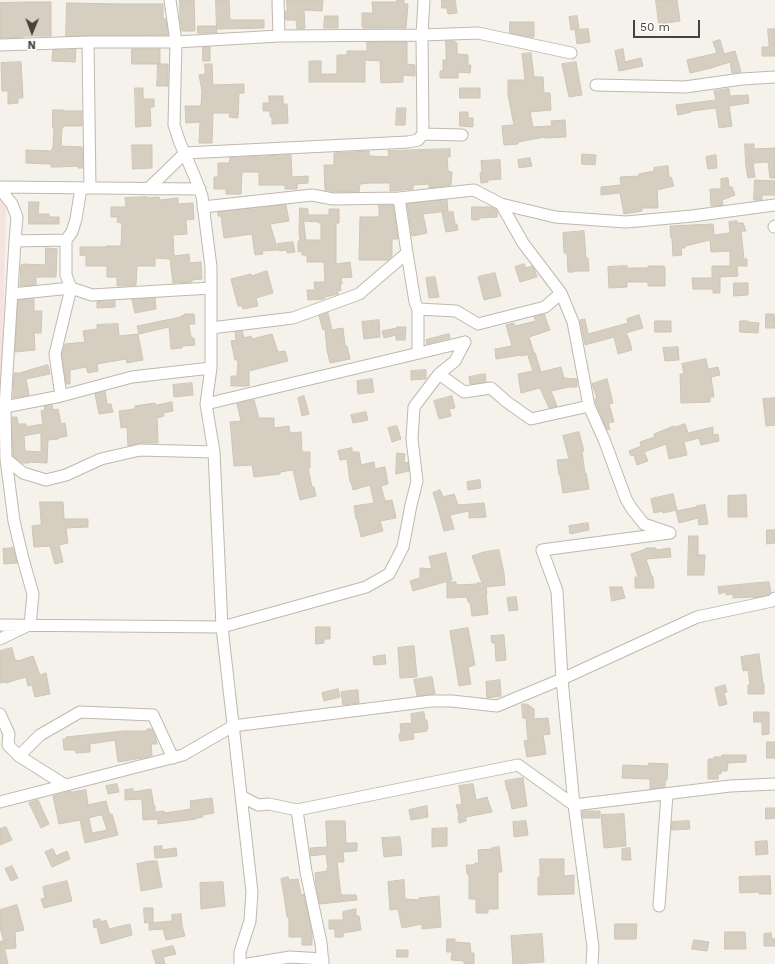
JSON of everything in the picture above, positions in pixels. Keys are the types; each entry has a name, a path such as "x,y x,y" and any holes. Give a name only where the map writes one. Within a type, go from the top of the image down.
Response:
{"street":[{"path":"170,0 176,42 174,125 202,196 211,267 211,368 206,404 214,452 222,627 252,892 250,921 240,952 240,964"},
{"path":"278,0 279,36"},
{"path":"148,189 184,152 408,142 418,140 423,134 422,35 424,0"},
{"path":"0,45 88,42 176,42 279,36 478,33 571,53"},
{"path":"61,396 54,354 71,288 66,275 66,240 72,232 86,188 88,42"},
{"path":"596,85 686,87 742,79 775,77"},
{"path":"423,134 462,135"},
{"path":"0,188 200,189"},
{"path":"0,188 12,204 17,217 5,407 6,459 14,521 33,594 30,625"},
{"path":"203,207 312,195 333,199 399,198 474,190 501,204 555,217 626,222 692,216 775,205"},
{"path":"399,198 415,302 418,310 418,353"},
{"path":"501,204 523,243 561,293 573,322 589,406 605,442 626,498 632,509 644,524 670,533 542,550 557,591 562,679 574,805 594,947 592,964"},
{"path":"15,241 66,240"},
{"path":"211,328 293,318 359,294 407,253"},
{"path":"12,294 71,288 92,295 211,288"},
{"path":"418,310 456,311 478,324 545,307 561,293"},
{"path":"0,625 222,627 366,587 388,574 403,547 417,481 412,439 414,407 439,374 455,361 465,342 206,404"},
{"path":"5,407 61,396 132,377 211,368"},
{"path":"439,374 464,392 491,388 506,402 532,419 589,406"},
{"path":"6,459 23,473 46,480 66,475 101,459 140,450 214,452"},
{"path":"10,488 23,473"},
{"path":"0,802 65,784 183,755 233,726 431,701 452,700 497,706 562,679 697,618 772,601 775,598"},
{"path":"0,639 30,625"},
{"path":"19,756 40,735 80,712 153,715 173,758"},
{"path":"0,714 9,734 8,745 19,756 65,784"},
{"path":"241,796 258,805 269,804 297,810 518,766 574,805 730,786 775,784"},
{"path":"659,906 667,794"},
{"path":"248,964 290,957 323,962 321,943 306,872 297,810"}],"shaded area":[{"path":"0,200 6,200 0,480"}],"building":[{"path":"180,0 194,0 195,31 182,31 180,19"},
{"path":"216,0 229,0 230,20 264,20 264,28 217,29"},
{"path":"287,0 323,0 322,11 304,10 305,28 297,29 296,20 286,20 285,12 287,11"},
{"path":"397,0 404,0 404,4 408,4 406,28 362,27 362,13 373,13 372,2 397,2"},
{"path":"442,0 455,0 457,13 448,14 447,8 442,8"},
{"path":"656,0 677,0 680,21 659,24"},
{"path":"51,2 51,36 0,38 0,3"},
{"path":"67,3 163,4 163,19 166,19 168,35 66,36"},
{"path":"325,16 338,16 338,28 324,28"},
{"path":"577,16 579,28 571,30 569,17"},
{"path":"510,22 534,22 534,37 510,33"},
{"path":"198,26 216,26 217,33 198,33"},
{"path":"588,29 590,42 577,44 575,30"},
{"path":"768,29 775,29 775,56 762,56 762,47 769,47"},
{"path":"720,40 724,54 735,51 741,72 732,73 730,62 690,73 687,60 717,53 713,42"},
{"path":"446,41 455,41 455,43 457,43 457,54 468,55 468,65 471,65 470,73 458,72 458,78 440,78 440,71 443,71 443,60 446,60"},
{"path":"367,42 407,42 407,64 415,65 415,76 403,75 403,82 381,83 380,61 365,60 365,82 309,82 309,61 321,61 321,74 337,74 337,55 347,55 347,51 367,51"},
{"path":"203,47 210,47 210,61 203,61"},
{"path":"76,49 75,62 52,61 53,50"},
{"path":"132,49 160,49 160,64 132,64"},
{"path":"623,49 625,62 641,58 643,66 619,71 615,51"},
{"path":"531,53 534,77 543,77 544,93 550,93 551,110 530,112 533,127 552,126 551,121 565,120 566,137 545,137 518,142 518,144 504,145 502,126 514,125 508,95 508,80 525,80 522,54"},
{"path":"21,62 23,98 18,98 18,103 8,104 8,91 2,91 1,63"},
{"path":"576,62 582,95 569,97 562,64"},
{"path":"158,64 168,64 168,86 157,86"},
{"path":"205,64 212,64 213,85 244,84 244,93 239,93 238,118 229,117 230,113 213,113 212,143 199,143 200,122 186,123 185,106 201,106 202,91 199,75 205,74"},
{"path":"135,88 143,88 143,99 154,99 154,107 150,107 151,126 136,127"},
{"path":"460,88 480,88 480,98 460,98"},
{"path":"729,89 730,96 748,95 749,103 729,106 732,126 719,128 716,108 691,111 678,115 676,105 716,100 714,91"},
{"path":"269,96 283,96 283,104 287,104 288,123 272,124 270,111 263,111 263,103 269,103"},
{"path":"397,108 406,108 405,125 396,125"},
{"path":"53,110 82,111 82,126 63,126 61,146 82,147 83,168 78,168 78,166 51,167 51,164 26,163 26,150 52,151 54,128"},
{"path":"460,112 468,112 468,118 473,118 473,127 460,126"},
{"path":"745,144 754,144 754,149 775,148 775,178 770,178 768,162 753,163 755,177 748,178"},
{"path":"132,145 152,145 152,168 133,169"},
{"path":"450,149 450,157 447,157 448,171 452,172 451,185 429,188 429,184 413,185 413,189 390,191 390,183 371,183 360,184 359,192 336,192 325,190 324,165 334,165 334,153 369,151 369,156 389,157 388,151"},
{"path":"582,154 596,155 595,165 582,164"},
{"path":"291,155 292,177 308,176 308,183 297,184 297,189 285,189 285,185 259,185 259,172 242,172 241,194 226,194 226,189 214,189 214,177 218,177 218,163 229,163 230,158"},
{"path":"716,155 717,168 708,169 706,157"},
{"path":"530,158 532,166 519,168 518,160"},
{"path":"500,160 501,179 488,180 488,182 481,183 481,161"},
{"path":"668,166 669,177 671,177 674,186 657,190 658,208 642,208 642,211 624,214 620,193 601,195 601,187 621,185 620,177 639,176 639,174 654,171 654,168"},
{"path":"728,178 729,187 732,187 735,195 722,200 723,205 711,206 710,189 721,189 721,179"},
{"path":"755,180 775,181 775,195 762,195 762,200 754,200"},
{"path":"159,197 160,200 178,198 178,204 193,203 194,219 186,220 187,234 173,235 174,256 189,254 190,263 201,262 202,279 192,280 192,282 173,283 170,259 155,258 155,266 137,266 136,285 117,286 117,277 107,277 107,266 86,266 86,256 80,255 80,247 121,246 122,223 117,222 118,217 111,217 111,207 126,207 125,198"},
{"path":"447,200 448,211 423,214 427,233 412,236 407,204"},
{"path":"29,202 39,202 38,214 49,214 49,217 59,217 59,224 29,224"},
{"path":"286,205 289,221 270,224 278,250 262,251 263,254 255,255 252,234 224,238 221,216 218,216 218,212"},
{"path":"379,205 393,205 398,239 392,239 392,256 388,260 359,260 360,217 379,217"},
{"path":"472,207 491,207 496,209 497,217 472,220"},
{"path":"300,208 308,209 308,215 329,215 329,209 339,209 339,223 336,223 336,264 350,262 352,277 341,278 341,290 338,291 338,294 325,297 324,299 308,300 307,290 315,290 314,282 325,282 324,262 307,262 307,255 302,255 302,251 298,252 298,241 300,241","holes":["304,221 321,223 321,240 306,240"]},
{"path":"453,212 455,224 457,224 458,230 446,232 442,213"},
{"path":"737,221 737,223 743,223 746,231 741,231 744,259 747,259 747,266 737,266 738,276 720,277 720,293 713,293 713,289 693,289 692,278 712,278 712,266 730,266 730,251 711,252 710,240 685,246 685,248 681,248 682,255 673,256 670,226 713,224 714,235 730,233 729,222"},
{"path":"584,231 586,258 588,258 589,271 568,272 567,253 564,253 563,233"},
{"path":"293,242 295,252 287,253 287,250 279,251 278,244"},
{"path":"46,248 57,249 56,277 36,277 36,285 20,286 21,265 45,265"},
{"path":"524,264 526,268 532,266 534,268 537,277 520,282 515,267"},
{"path":"627,266 627,268 648,268 648,266 665,267 665,286 648,286 648,282 627,282 627,287 609,288 608,267"},
{"path":"267,271 273,293 256,298 258,306 243,309 242,306 238,306 231,279 251,274 251,276"},
{"path":"495,273 501,296 484,300 478,277"},
{"path":"435,277 439,297 429,298 426,278"},
{"path":"734,283 748,283 748,295 734,296"},
{"path":"155,298 156,309 135,313 132,300"},
{"path":"34,299 34,311 42,311 41,333 34,333 35,350 15,352 18,300"},
{"path":"115,301 115,307 97,308 97,302"},
{"path":"328,313 332,330 343,328 345,346 347,346 350,359 330,363 325,329 323,330 319,316"},
{"path":"185,314 194,314 195,324 189,324 191,338 194,338 195,345 171,349 169,327 139,334 137,326 181,317"},
{"path":"544,314 550,330 529,337 534,353 496,359 495,349 512,346 506,325 514,323 515,326 536,321 534,317"},
{"path":"766,314 774,314 775,328 766,328"},
{"path":"639,315 643,328 626,333 632,350 618,354 614,337 585,345 580,320 585,319 588,334 628,323 627,319"},
{"path":"379,320 380,337 364,339 362,322"},
{"path":"655,321 671,321 671,332 655,332"},
{"path":"740,321 759,323 758,333 740,332"},
{"path":"118,324 119,336 138,334 143,360 127,363 126,359 97,364 98,371 88,373 86,367 70,370 70,384 66,384 62,354 65,344 85,342 83,331 97,329 97,325"},
{"path":"397,327 406,327 405,340 396,340 396,335 384,338 382,331"},
{"path":"242,331 244,338 251,336 252,339 272,334 278,352 285,351 288,361 249,371 249,386 231,386 231,376 237,376 238,360 235,360 231,341 236,340 235,332"},
{"path":"449,334 450,338 427,344 426,340"},
{"path":"678,347 679,360 665,361 663,348"},
{"path":"535,353 541,372 561,367 564,378 577,379 577,387 569,387 551,391 557,406 549,408 540,388 521,393 518,374 533,371 528,356"},
{"path":"706,359 708,369 718,367 720,375 711,377 714,397 710,397 710,402 681,403 680,374 684,374 682,364"},
{"path":"48,365 50,374 26,379 29,395 13,398 14,373"},
{"path":"426,370 426,379 411,380 411,371"},
{"path":"485,374 486,382 470,384 469,377"},
{"path":"372,379 374,392 358,394 357,381"},
{"path":"607,379 613,403 609,404 614,422 608,423 610,429 607,430 597,406 595,399 597,398 592,384"},
{"path":"192,383 193,395 174,397 173,385"},
{"path":"105,391 107,404 111,404 113,412 99,414 95,394"},
{"path":"304,396 309,414 302,416 298,398"},
{"path":"452,396 455,408 449,409 451,416 439,419 434,401"},
{"path":"775,398 775,425 766,426 763,399"},
{"path":"254,400 259,418 274,418 274,428 289,426 290,433 301,432 302,452 310,452 310,468 308,468 312,487 314,487 316,496 300,500 293,470 280,472 280,474 254,477 252,465 234,466 230,422 241,421 237,404"},
{"path":"172,402 173,411 163,413 164,416 157,418 158,443 140,443 128,446 127,427 121,428 119,411 135,409 135,406 155,403 156,405"},
{"path":"52,405 53,410 58,409 61,424 65,423 67,436 48,440 47,463 22,463 13,456 12,417 17,417 18,424 26,424 26,427 43,424 41,411 45,410 44,406","holes":["41,433 41,452 25,451 24,436"]},
{"path":"366,412 368,420 353,423 351,415"},
{"path":"685,424 688,433 713,427 713,435 718,434 719,441 701,445 699,438 684,442 687,455 669,459 666,444 644,452 648,461 637,465 634,455 631,456 629,451 641,446 640,442 655,437 654,434 674,426"},
{"path":"397,426 401,439 392,442 388,428"},
{"path":"579,432 584,451 582,451 585,474 586,473 589,489 563,493 557,460 569,459 563,436"},
{"path":"352,448 352,452 359,452 361,465 374,462 375,469 385,467 388,484 381,486 385,501 392,500 396,518 380,521 383,531 361,537 354,506 374,503 370,485 353,490 350,482 347,459 340,460 338,451"},
{"path":"397,453 405,454 404,463 408,462 409,471 396,474"},
{"path":"480,480 481,488 468,490 467,482"},
{"path":"440,490 443,497 454,494 458,505 484,503 486,517 469,518 469,511 450,515 454,529 444,531 433,493"},
{"path":"673,494 677,510 654,513 651,499"},
{"path":"746,495 747,517 728,517 728,496"},
{"path":"40,502 63,502 64,519 88,519 88,527 66,528 68,543 59,545 63,562 55,564 50,546 34,547 32,526 41,525"},
{"path":"705,505 708,524 699,525 698,518 679,523 676,511"},
{"path":"588,523 589,530 570,534 569,526"},
{"path":"767,530 775,530 775,543 767,544"},
{"path":"689,536 698,536 698,555 705,555 704,575 688,575"},
{"path":"13,548 17,563 4,564 3,549"},
{"path":"646,548 656,548 656,550 670,548 671,557 646,559 653,577 654,588 635,588 635,577 638,577 631,554"},
{"path":"499,550 505,585 486,587 488,614 472,616 470,602 468,602 467,597 447,598 447,582 456,582 456,585 482,583 472,556 484,552"},
{"path":"446,553 452,580 413,591 410,581 420,578 420,568 432,569 429,557"},
{"path":"769,582 771,593 769,595 753,598 733,598 733,594 726,595 726,592 719,594 718,587"},
{"path":"610,587 622,587 625,598 612,601"},
{"path":"516,597 518,610 509,611 507,598"},
{"path":"316,627 330,627 330,639 324,639 324,643 316,644"},
{"path":"468,628 475,665 468,667 471,684 459,686 450,631"},
{"path":"504,635 506,660 496,661 495,643 492,643 491,636"},
{"path":"414,646 417,677 400,678 398,648"},
{"path":"12,648 15,660 18,661 33,656 40,675 46,673 50,694 35,697 32,685 28,686 26,677 6,683 0,683 0,651"},
{"path":"759,654 764,684 764,694 748,694 748,685 750,685 748,670 743,671 741,657"},
{"path":"385,655 386,664 374,665 373,657"},
{"path":"432,677 435,694 417,696 414,680"},
{"path":"500,680 501,696 487,698 486,682"},
{"path":"725,685 727,692 724,693 727,704 719,706 715,688"},
{"path":"338,689 340,697 324,701 322,693"},
{"path":"358,690 359,703 343,705 341,692"},
{"path":"522,704 527,704 534,709 534,719 548,718 550,734 543,735 546,754 527,757 524,741 528,740 526,718 523,718"},
{"path":"424,712 425,720 427,720 427,731 413,733 414,739 400,741 400,724 412,723 411,714"},
{"path":"754,712 769,712 769,734 762,735 762,722 754,722"},
{"path":"147,729 152,729 157,744 151,744 152,756 118,762 115,740 90,744 90,752 76,753 75,750 64,750 63,739 66,739 66,737 124,731 147,731"},
{"path":"767,742 775,742 775,758 767,758"},
{"path":"722,755 746,755 746,762 728,763 727,771 721,771 721,774 718,774 718,779 708,779 708,759 722,757"},
{"path":"649,763 668,764 665,787 650,789 650,779 622,778 623,765 649,766"},
{"path":"523,778 527,806 512,809 505,781"},
{"path":"117,784 119,792 108,794 106,786"},
{"path":"473,784 476,800 487,797 492,812 466,817 466,821 459,823 459,815 456,805 462,804 459,786"},
{"path":"133,789 133,792 151,789 155,812 164,811 165,813 191,809 190,801 212,798 214,813 203,815 203,817 196,819 158,824 158,819 143,820 142,800 125,800 125,790"},
{"path":"86,790 88,805 106,801 110,815 112,814 118,835 85,843 80,820 59,824 53,796","holes":["102,815 107,830 92,833 89,818"]},
{"path":"38,800 49,824 41,828 29,803"},
{"path":"427,806 428,817 411,820 409,810"},
{"path":"766,808 775,808 775,818 766,819"},
{"path":"583,811 600,811 600,818 583,818"},
{"path":"624,814 626,846 604,848 601,815"},
{"path":"326,821 345,821 346,843 357,843 357,851 343,852 344,862 337,862 341,895 356,895 357,900 320,904 315,873 327,871 326,854 311,856 310,848 327,847"},
{"path":"526,821 528,835 514,837 513,822"},
{"path":"689,821 690,829 671,830 672,822"},
{"path":"6,827 12,840 0,845 0,829"},
{"path":"447,828 447,846 432,847 432,829"},
{"path":"400,837 402,855 384,857 382,838"},
{"path":"767,841 768,854 756,855 755,842"},
{"path":"162,846 162,850 176,848 177,856 155,858 154,847"},
{"path":"499,847 502,872 498,872 498,909 488,909 488,913 476,913 476,899 469,899 469,874 467,874 466,865 475,865 475,863 479,863 478,850"},
{"path":"630,848 631,860 622,860 622,849"},
{"path":"53,849 56,856 67,851 70,859 52,867 45,852"},
{"path":"540,859 564,859 564,876 574,875 574,894 538,895"},
{"path":"157,861 162,887 141,891 137,864"},
{"path":"12,866 18,878 11,881 5,869"},
{"path":"770,876 771,894 759,894 759,892 740,893 739,877"},
{"path":"288,877 289,880 298,879 301,895 304,894 312,933 312,945 302,945 302,937 289,937 289,917 287,917 281,879"},
{"path":"404,880 405,899 419,900 419,898 439,896 441,927 422,929 422,924 402,928 398,909 390,910 388,882"},
{"path":"67,881 72,901 44,908 41,899 45,898 43,887"},
{"path":"223,882 225,906 201,909 200,883"},
{"path":"17,905 24,930 15,932 16,948 6,949 0,928 0,910"},
{"path":"144,908 153,908 153,922 145,923"},
{"path":"356,909 356,916 359,916 361,930 343,933 343,937 335,937 335,929 329,929 329,920 343,920 343,912"},
{"path":"181,914 185,936 166,940 163,929 149,930 149,923 172,921 172,915"},
{"path":"100,919 101,922 106,920 109,929 130,924 132,935 101,944 97,927 94,928 93,921"},
{"path":"615,924 637,924 636,939 615,939"},
{"path":"725,932 745,932 746,949 725,949"},
{"path":"771,933 772,939 775,939 775,946 764,946 764,934"},
{"path":"542,934 544,962 513,964 511,936"},
{"path":"447,939 455,939 455,942 470,943 471,953 474,953 474,964 464,964 464,961 451,960 452,952 447,952"},
{"path":"694,940 709,942 707,951 692,949"},
{"path":"3,941 8,964 0,964 0,942"},
{"path":"173,946 176,954 163,957 165,964 156,964 152,951"},
{"path":"397,950 408,950 408,957 397,957"}]}
